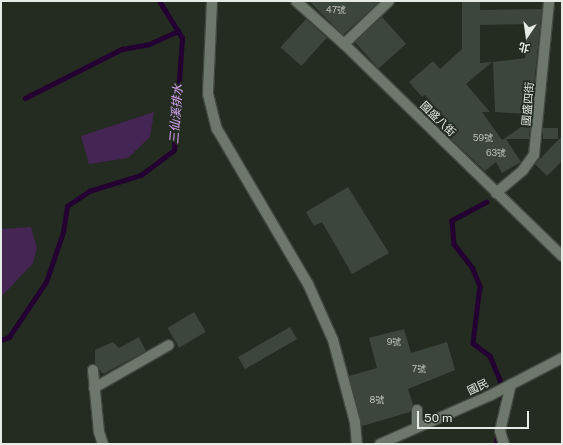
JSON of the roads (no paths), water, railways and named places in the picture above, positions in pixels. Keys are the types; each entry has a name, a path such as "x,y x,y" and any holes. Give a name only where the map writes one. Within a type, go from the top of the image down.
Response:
{"street":[{"path":"212,1 208,94 217,129 308,284 333,340 355,422 357,444"},
{"name":"國盛八街","path":"296,1 344,44 562,256"},
{"path":"344,44 389,1"},
{"name":"國盛四街","path":"496,192 523,170 534,155 549,1"},
{"path":"94,388 169,345"},
{"name":"國民","path":"380,444 489,396 562,358"},
{"path":"94,370 94,388 99,432 103,444"},
{"path":"504,444 500,431 510,384"},
{"path":"416,410 417,427"}],"waterway":[{"name":"三仙溪排水","path":"1,340 9,337 46,282 63,232 67,206 89,191 141,175 174,150 182,38 159,1"},
{"path":"25,98 122,49 149,44 178,31"},
{"path":"487,202 452,221 454,244 472,267 480,286 473,343 490,356 500,379 504,403"},
{"path":"496,444 498,433"}]}
